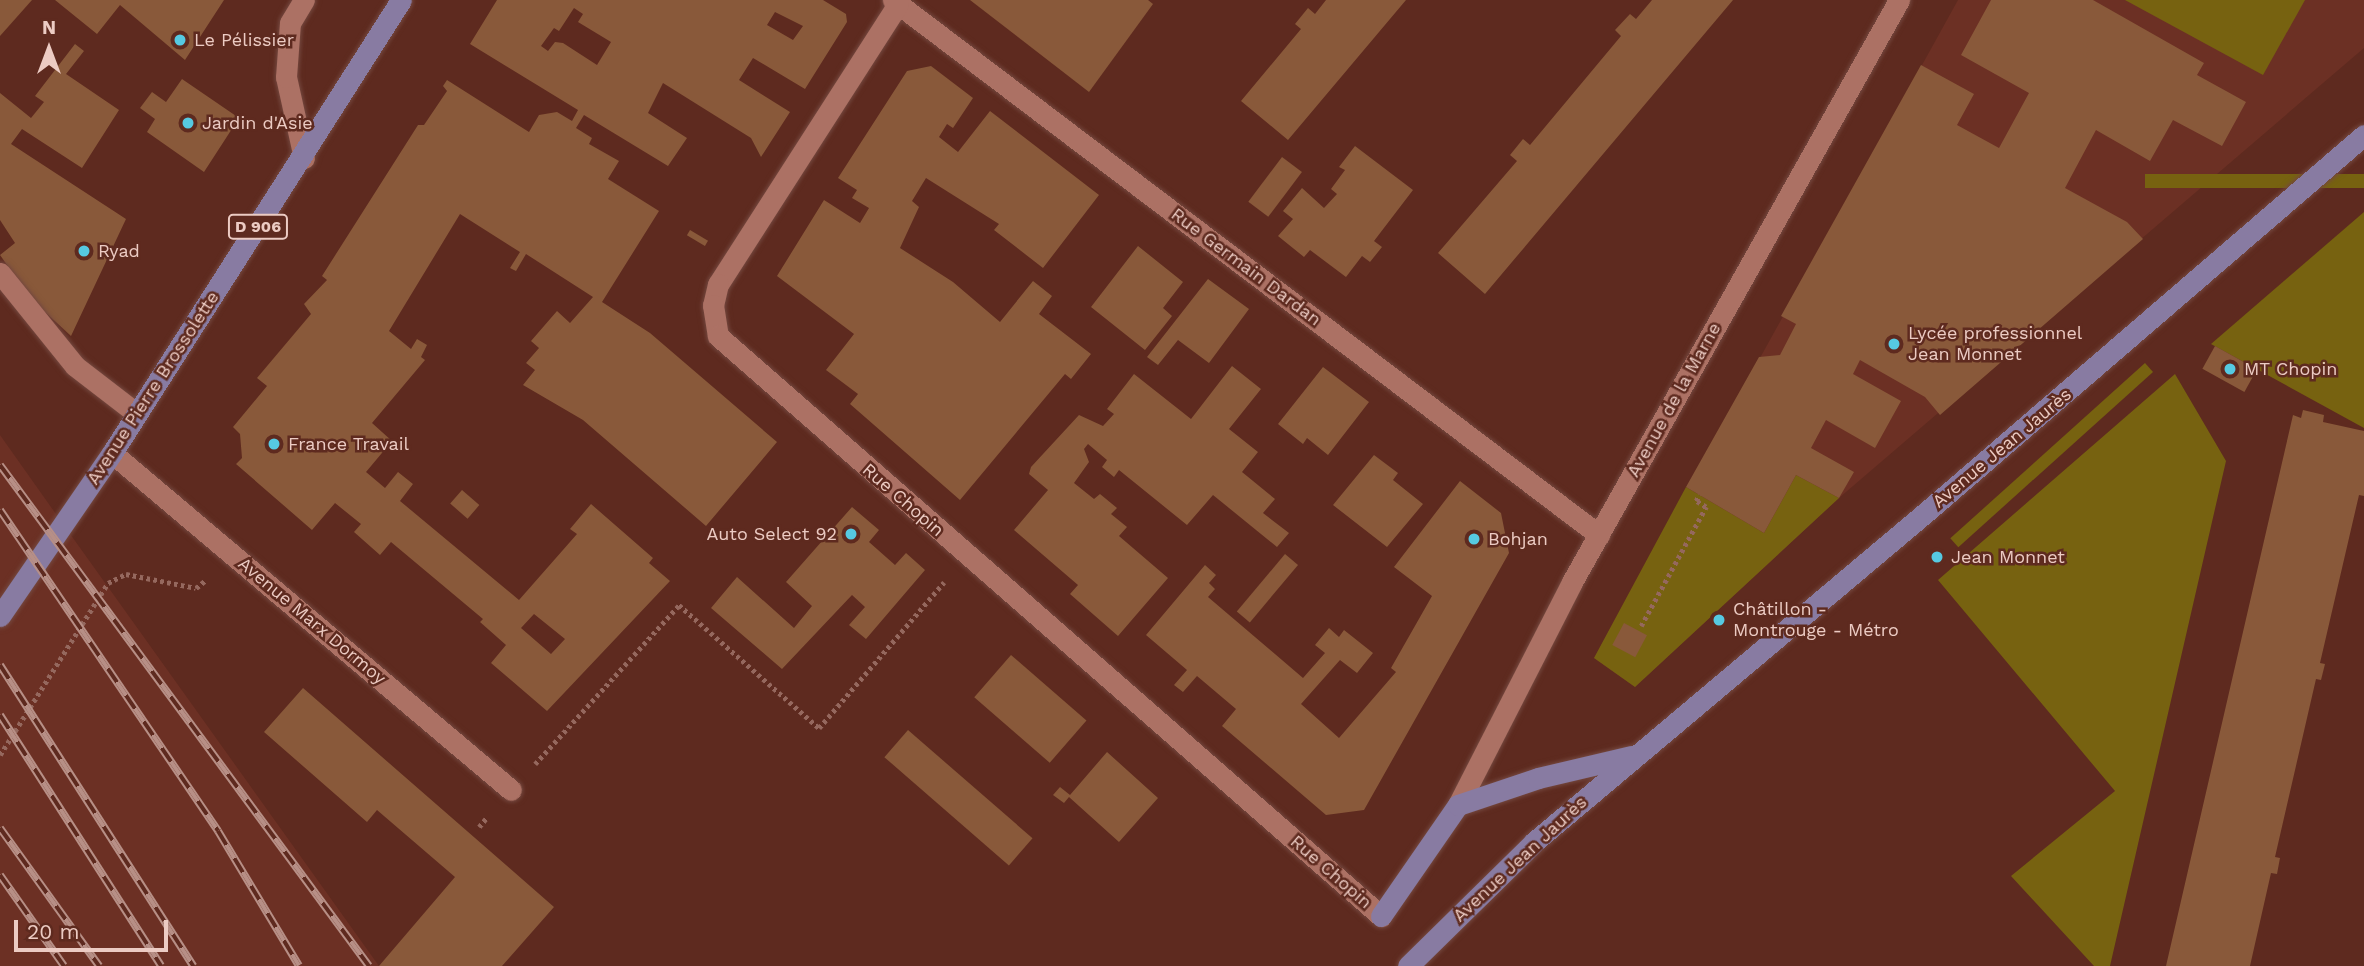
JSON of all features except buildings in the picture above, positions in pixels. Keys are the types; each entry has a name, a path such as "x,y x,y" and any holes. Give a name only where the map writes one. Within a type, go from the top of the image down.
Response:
{"main road":[{"name":"Avenue Pierre Brossolette","path":"0,616 112,453 304,158 401,0"},
{"name":"Avenue Jean Jaurès","path":"1408,966 1534,842 1925,513 2364,135"},
{"name":"Avenue Jean Jaurès","path":"1458,805 1538,778 1636,755"},
{"path":"1381,916 1458,805"}],"street":[{"path":"304,0 290,23 286,77 304,158"},
{"name":"Avenue de la Marne","path":"1458,805 1599,535 1899,0"},
{"name":"Rue Germain Dardan","path":"896,2 1599,535"},
{"name":"Rue Chopin","path":"896,2 718,284 713,324 718,336 1381,916"},
{"path":"0,273 75,366 136,413"},
{"name":"Avenue Marx Dormoy","path":"112,453 511,790"}],"path":[{"path":"1641,626 1706,507 1696,501 1699,495"},
{"path":"0,755 108,583 126,574 196,587 234,556"},
{"path":"511,790 678,605 819,728 949,576"}],"shaded area":[{"name":"Lycée professionnel Jean Monnet","path":"1958,0 2364,0 2364,48 1839,498 1635,687 1594,658"},
{"path":"2125,0 2305,0 2263,75"},
{"path":"2145,174 2364,174 2364,188 2145,188"},
{"path":"2364,212 2364,428 2211,344"},
{"path":"2145,363 2153,372 1958,547 1950,538"},
{"path":"2175,374 2226,461 2110,966 2094,966 2011,876 2115,791 1938,580"},
{"path":"0,435 63,524 379,966 0,966"},
{"path":"1796,475 1839,498 1635,687 1594,658 1686,487 1764,533"}],"railway":[{"path":"0,465 369,966"},
{"path":"0,510 218,831 299,966"},
{"path":"0,665 193,966"},
{"path":"0,715 161,966"},
{"path":"0,828 99,966"},
{"path":"0,875 64,966"}],"place":[{"name":"Le Pélissier","path":"180,40"},
{"name":"Jardin d'Asie","path":"188,123"},
{"name":"Ryad","path":"84,251"},
{"name":"Lycée professionnel Jean Monnet","path":"1894,344"},
{"name":"MT Chopin","path":"2230,369"},
{"name":"France Travail","path":"274,444"},
{"name":"Auto Select 92","path":"851,534"},
{"name":"Bohjan","path":"1474,539"},
{"name":"Jean Monnet","path":"1937,557"},
{"name":"Châtillon - Montrouge - Métro","path":"1719,620"}]}
